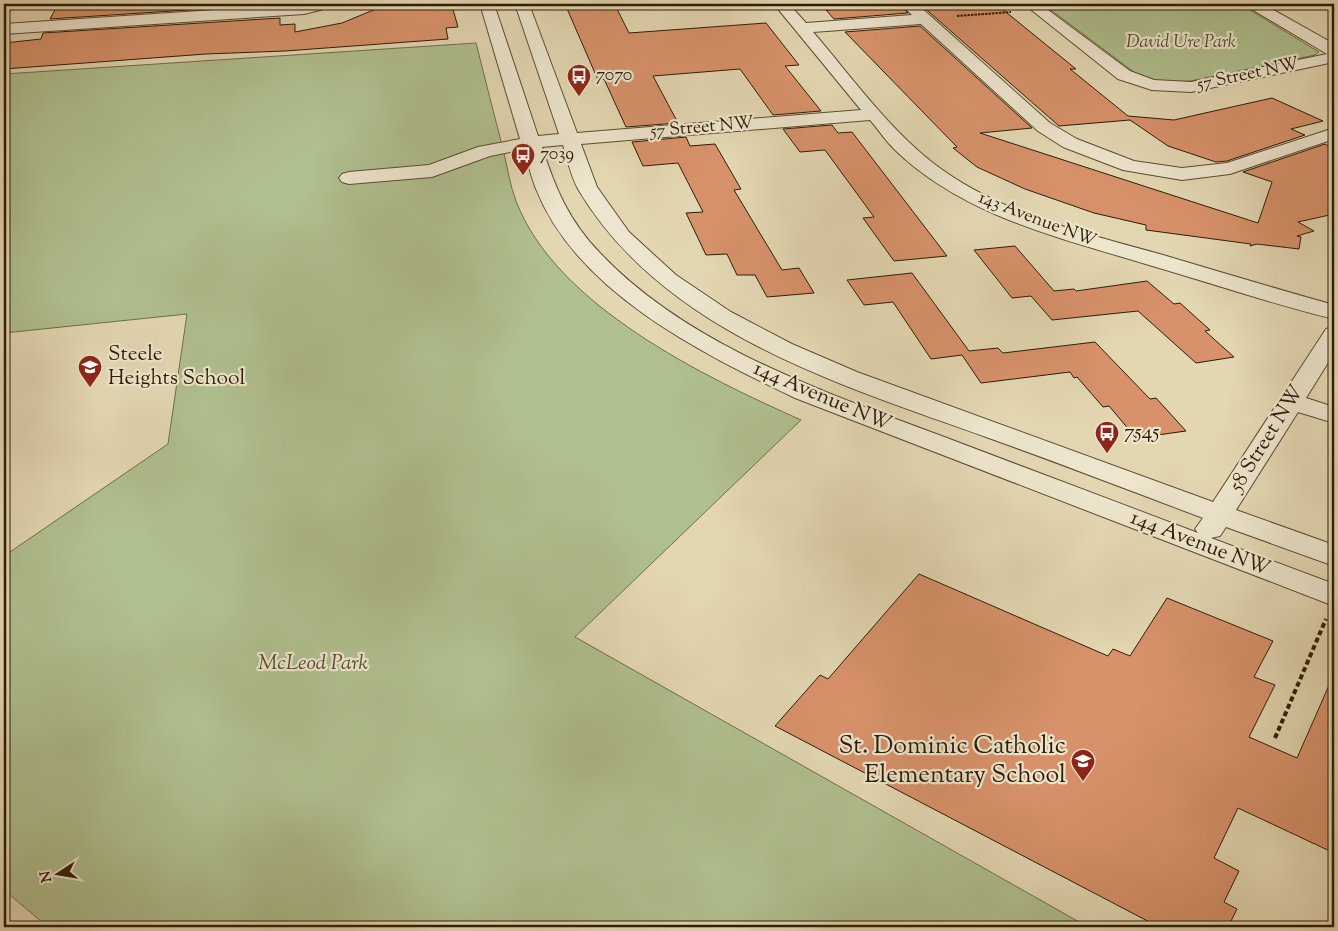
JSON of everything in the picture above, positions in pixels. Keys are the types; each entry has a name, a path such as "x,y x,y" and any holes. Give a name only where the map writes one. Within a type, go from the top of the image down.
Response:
{"street":[{"path":"4,8 9,4"},
{"name":"144 Avenue NW","path":"487,4 546,190 568,230 595,261 634,295 694,336 804,393 1200,544 1332,603"},
{"name":"144 Avenue NW","path":"522,4 587,187 612,228 649,264 672,282 736,324 783,348 861,381 1334,556"},
{"name":"143 Avenue NW","path":"781,4 900,144 923,164 963,190 1009,213 1077,238 1334,312"},
{"path":"908,4 1044,127 1070,143 1130,166 1182,174 1230,168 1334,133"},
{"path":"1253,4 1334,51"},
{"path":"4,29 325,5"},
{"name":"57 Street NW","path":"1035,7 1129,78 1162,87 1197,86 1334,57"},
{"path":"802,28 924,19"},
{"name":"57 Street NW","path":"349,178 432,171 485,150 532,142 873,114"},
{"name":"58 Street NW","path":"1200,544 1334,334"},
{"path":"1291,401 1334,415"}],"path":[{"path":"924,19 1035,7"},
{"path":"1275,738 1332,603"}],"green space":[{"name":"David Ure Park","path":"1043,4 1240,4 1319,52 1315,55 1191,81 1162,82 1138,75"},
{"name":"McLeod Park","path":"476,43 516,201 536,239 564,273 598,305 638,334 722,382 801,420 575,637 1088,927 48,927 4,890 4,556 168,444 187,314 4,333 4,74"}],"building":[{"path":"58,4 279,4 50,19"},
{"path":"388,4 452,6 458,27 446,28 448,39 4,69 4,43 41,39 43,33 280,18 280,25 295,24 295,32 342,23"},
{"path":"565,4 596,4 599,9 616,7 629,33 766,23 799,65 785,66 821,111 773,115 740,69 653,76 678,123 626,127 604,79 598,80"},
{"path":"824,4 899,4 908,13 834,19 826,10 830,10"},
{"path":"920,4 996,4 1076,69 1070,69 1128,116 1174,120 1272,98 1323,121 1291,129 1305,135 1227,161 1216,162 1168,146 1130,120 1059,126"},
{"path":"920,26 1032,128 980,133 1258,223 1272,182 1243,172 1325,144 1334,149 1334,214 1298,222 1314,231 1297,236 1301,237 1299,249 1257,244 1250,246 1251,244 1146,230 1146,225 1094,213 1025,189 977,167 953,148 957,147 845,32"},
{"path":"832,125 838,133 852,132 947,256 894,261 863,218 874,217 825,150 800,152 783,129"},
{"path":"686,137 690,146 715,144 741,189 734,190 782,270 799,268 814,293 767,297 755,275 737,275 727,254 706,255 686,213 703,212 678,163 643,166 632,142"},
{"path":"1015,246 1054,291 1074,289 1076,291 1147,281 1174,304 1180,303 1210,330 1205,331 1234,357 1196,363 1138,311 1052,320 1031,296 1012,298 974,250"},
{"path":"912,273 969,351 998,348 1003,353 1095,342 1150,399 1156,398 1186,431 1136,438 1109,406 1103,407 1077,377 1074,378 1070,372 981,383 962,355 931,359 893,302 864,305 847,280"},
{"path":"919,574 1108,656 1113,649 1130,656 1167,598 1273,641 1254,677 1275,685 1249,737 1297,758 1334,674 1334,853 1238,808 1214,858 1239,871 1224,902 1237,909 1228,927 1159,927 775,726 820,675 828,679"}],"place":[{"name":"7070","path":"579,97"},
{"name":"7039","path":"523,176"},
{"name":"Steele Heights School","path":"90,388"},
{"name":"7545","path":"1107,454"},
{"name":"St. Dominic Catholic Elementary School","path":"1083,782"}]}
